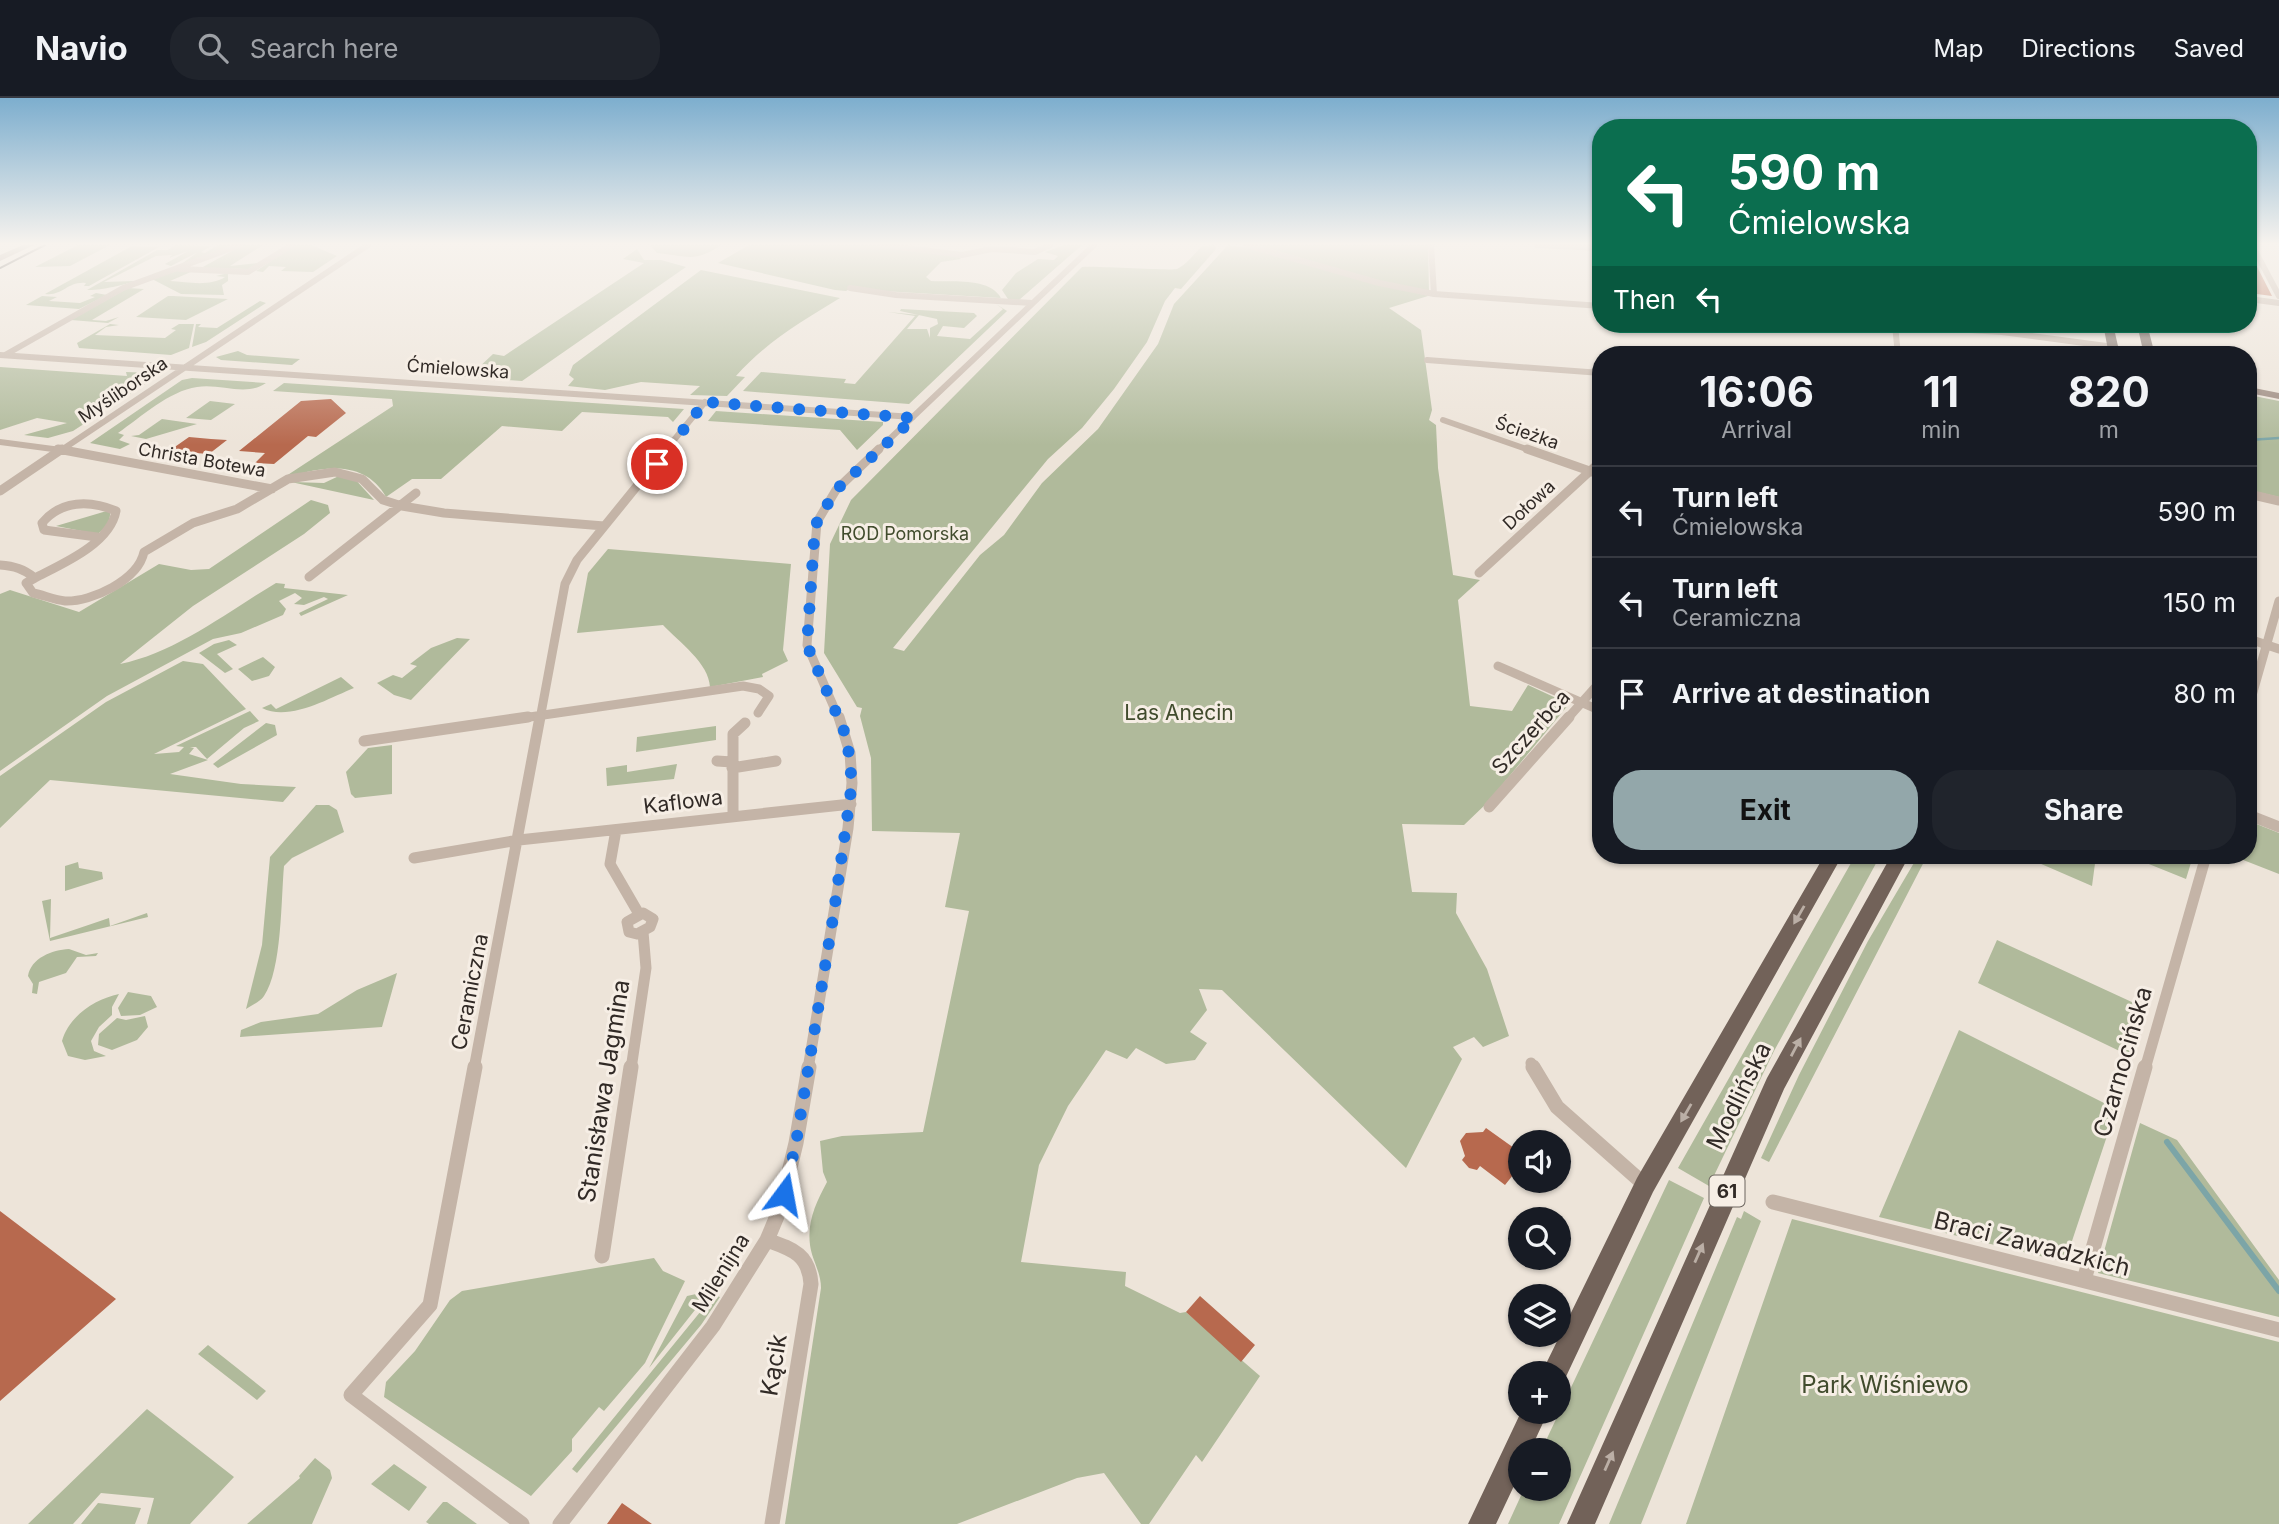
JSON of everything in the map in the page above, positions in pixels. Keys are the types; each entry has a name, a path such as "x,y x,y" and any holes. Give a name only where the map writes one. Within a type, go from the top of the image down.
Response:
{"main road":[{"name":"Modlińska","path":"1559,1361 1645,1185 1828,864"},
{"name":"Modlińska","path":"1581,1524 1775,1085 1896,864"},
{"path":"1482,1524 1529,1424"}],"street":[{"path":"3,355 81,312"},
{"name":"Myśliborska","path":"0,491 268,312"},
{"name":"Milenijna","path":"560,1524 707,1334 767,1240 780,1209 796,1143 851,804 852,778 847,738 807,645 817,522 836,490 1023,312"},
{"path":"2008,333 2085,346"},
{"name":"Ćmielowska","path":"3,355 914,418"},
{"path":"1427,360 1592,372"},
{"path":"2257,392 2279,396"},
{"name":"Ceramiczna","path":"522,1524 351,1395 390,1354 430,1305 565,584 577,560 705,402"},
{"name":"Ścieżka","path":"1443,421 1590,471"},
{"name":"Christa Botewa","path":"0,442 62,450 272,489 288,479 347,473 362,479 386,501 402,506"},
{"name":"Dołowa","path":"1479,573 1590,471"},
{"path":"97,537 47,531 42,523 55,510 72,505 108,506 116,510 117,518 112,528 63,564 26,583 26,588 33,593 61,601 104,591 130,578 142,562 144,552 171,535 193,523 237,509 272,489"},
{"path":"309,577 416,493"},
{"path":"2257,496 2279,501"},
{"path":"402,506 444,513 604,526"},
{"path":"0,565 22,567 35,578"},
{"path":"2257,677 2279,601"},
{"path":"2257,641 2279,649"},
{"path":"1498,666 1592,707"},
{"path":"364,741 743,686 759,689 769,696 758,713"},
{"name":"Szczerbca","path":"1489,807 1592,691"},
{"path":"733,816 733,734 745,723"},
{"path":"717,761 732,765 776,761"},
{"name":"Kaflowa","path":"414,858 519,840 851,804"},
{"path":"2257,818 2279,827"},
{"path":"616,830 610,864 636,904 639,914"},
{"name":"Czarnocińska","path":"2084,1280 2204,864"},
{"path":"639,914 648,914 653,919 650,927 643,932 633,933 626,929 629,919 639,914"},
{"name":"Stanisława Jagmina","path":"602,1256 646,968 643,932"},
{"path":"1531,1063 1557,1107 1645,1185"},
{"name":"Braci Zawadzkich","path":"1773,1202 2279,1330"},
{"name":"Kącik","path":"767,1240 801,1254 808,1260 811,1284 772,1524"}],"green space":[{"path":"86,312 106,312 92,320 106,321 119,317 108,323 71,320"},
{"path":"144,312 203,312 186,320 136,317"},
{"path":"243,312 253,312 206,342 192,347 196,324 201,324 198,327 217,328"},
{"path":"571,312 622,312 522,381 454,376 463,368 476,370 493,354 504,356"},
{"path":"645,312 818,312 747,364 736,376 745,377 727,396 690,395 700,386 641,382 605,390 568,386 574,379 569,375 573,365"},
{"path":"888,312 918,315 902,312 974,313 977,316 964,328 943,326 937,336 970,339 1000,312 1006,312 909,404 743,391 761,372 846,379 844,383 855,384 915,316","holes":["919,315 937,319 938,324 930,328 930,338 927,329 907,329"]},
{"name":"Las Anecin","path":"1038,312 1160,312 1147,342 1114,389 1082,428 1048,459 893,648 904,651 980,555 1004,535 1042,483 1098,429 1158,344 1171,312 1394,312 1421,330 1432,410 1429,420 1436,425 1438,468 1453,575 1480,580 1458,600 1470,706 1512,711 1528,685 1569,704 1488,802 1464,825 1402,824 1412,892 1457,893 1456,913 1487,969 1509,1036 1483,1047 1474,1037 1453,1047 1462,1059 1406,1168 1222,990 1199,989 1207,1010 1190,1032 1207,1043 1195,1060 1166,1064 1136,1048 1127,1059 1106,1050 1068,1106 1039,1165 1021,1262 1126,1272 1125,1286 1180,1313 1186,1312 1260,1376 1202,1462 1196,1455 1149,1524 1141,1524 1104,1473 1077,1478 957,1524 785,1524 821,1288 809,1236 813,1212 827,1182 823,1172 820,1141 842,1136 923,1132 969,911 945,907 960,833 872,831 871,758 860,716 862,708 857,707 824,653 830,544 851,500"},
{"path":"110,324 119,325 106,327 95,335 165,338 176,330 171,329 179,324 194,324 189,348 171,355 79,348 77,343"},
{"path":"238,351 247,355 300,359 292,365 221,360 216,357"},
{"path":"0,367 127,376 126,372 155,373 156,377 73,431 48,438 24,435 67,423 37,418 0,430"},
{"path":"192,378 266,383 250,389 206,386 187,389 156,405 118,433 124,435 119,440 130,444 120,449 90,443 182,380"},
{"path":"284,383 684,409 673,422 668,417 582,412 562,431 502,426 441,479 412,479 386,497 377,484 352,471 324,469 280,480 393,406 392,399 273,391"},
{"path":"2257,397 2279,401 2279,497 2257,492"},
{"path":"210,401 235,404 211,420 186,418"},
{"path":"716,411 883,422 883,425 857,450 840,430 708,421"},
{"path":"162,419 197,424 146,439 131,436 139,435"},
{"path":"341,475 354,478 374,500 291,482 324,483"},
{"path":"311,500 328,505 330,513 304,534 193,606 120,664 141,659 181,641 276,583 285,584 284,588 348,595 301,616 299,613 328,599 324,597 304,605 294,604 302,598 295,593 279,601 286,609 283,615 241,633 213,639 107,696 0,771 0,594 10,590 79,612 159,564 191,570 209,569"},
{"path":"110,510 107,524 97,534 56,526"},
{"path":"608,549 791,564 783,650 788,661 762,674 763,677 710,687 699,661 663,625 577,633 588,573"},
{"path":"457,638 470,639 411,700 394,695 377,683 393,675 402,678 417,666 410,664 431,648"},
{"path":"229,640 237,645 217,654 233,669 225,673 199,653 214,644"},
{"path":"263,657 275,667 269,676 252,681 238,669"},
{"path":"183,661 203,664 246,709 154,754 179,752 184,747 176,746 250,711 259,721 244,728 207,759 196,747 190,747 194,748 189,754 208,760 170,774 241,784 296,787 283,802 50,780 0,828 0,776 106,702"},
{"path":"341,677 354,688 296,710 273,712 262,708 271,704 276,709"},
{"path":"266,723 275,725 277,735 218,768 213,764"},
{"path":"716,726 716,740 636,752 637,737"},
{"path":"392,745 392,794 355,798 351,794 346,772 368,748"},
{"path":"677,764 674,779 607,786 606,768 627,765 627,772"},
{"path":"316,805 329,805 337,810 344,832 292,858 284,866 280,934 274,969 264,996 246,1009 262,945 270,857"},
{"path":"2257,824 2279,833 2279,874 2253,864 2257,864"},
{"path":"78,862 79,868 102,872 103,879 65,891 65,866"},
{"path":"1850,864 1876,864 1774,1051 1709,1186 1678,1168"},
{"path":"1913,864 1923,864 1769,1162 1761,1158 1799,1075 1868,941"},
{"path":"2041,864 2095,864 2092,886"},
{"path":"2149,864 2191,864 2186,879"},
{"path":"51,899 50,938 109,918 110,926 147,913 148,917 50,941 42,901"},
{"path":"1997,940 2147,1009 2132,1057 1978,983"},
{"path":"69,949 86,955 98,953 96,956 77,957 66,973 39,982 37,994 32,993 33,984 28,976 33,964 49,953"},
{"path":"397,973 382,1027 240,1037 241,1030 261,1022 318,1014 357,990"},
{"path":"128,992 151,996 157,1007 140,1015 121,1016 118,1008"},
{"path":"119,994 112,1007 112,1015 99,1027 91,1041 94,1051 106,1056 85,1060 68,1056 62,1041 70,1024 92,1004"},
{"path":"145,1016 148,1027 137,1040 112,1050 98,1045 99,1034 117,1018 126,1020"},
{"path":"1959,1030 2116,1109 2065,1262 1879,1217"},
{"path":"2140,1123 2177,1140 2279,1280 2279,1317 2098,1273"},
{"path":"1669,1180 1704,1198 1571,1497 1571,1438 1547,1438 1554,1424 1571,1424 1571,1387"},
{"path":"1744,1211 1761,1221 1641,1524 1609,1524 1737,1217 1741,1219"},
{"name":"Park Wiśniewo","path":"1792,1219 2279,1342 2279,1524 1686,1524"},
{"path":"654,1258 663,1271 685,1281 645,1363 604,1411 599,1407 572,1439 572,1451 531,1496 384,1397 386,1382 415,1351 450,1300 462,1291"},
{"path":"710,1291 649,1368 687,1296"},
{"path":"714,1295 720,1297 701,1325 577,1473 572,1469"},
{"path":"208,1345 266,1391 257,1400 198,1354"},
{"path":"147,1409 234,1477 190,1524 147,1524 154,1498 101,1493 73,1524 28,1524"},
{"path":"315,1458 330,1470 332,1478 312,1524 247,1524 300,1478"},
{"path":"394,1464 427,1487 409,1511 371,1484"},
{"path":"1519,1501 1569,1501 1559,1524 1508,1524"},
{"path":"443,1502 447,1502 477,1524 426,1522"},
{"path":"98,1503 141,1508 135,1524 81,1524"}],"building":[{"path":"331,399 346,413 316,437 308,436 274,464 255,463 265,453 239,451 301,401"},
{"path":"189,437 227,440 209,454 169,451"},
{"path":"1486,1128 1508,1144 1508,1181 1505,1185 1480,1166 1477,1170 1469,1168 1462,1160 1465,1156 1460,1141 1466,1133 1483,1132"},
{"path":"0,1211 116,1299 0,1401"},
{"path":"1200,1296 1255,1345 1241,1362 1186,1312"},
{"path":"622,1503 652,1524 607,1524"}],"waterway":[{"path":"2257,439 2279,438"},
{"path":"2167,1142 2279,1291"}],"route":[{"path":"657,464 705,402 914,418 836,490 817,522 807,645 811,662 836,709 847,738 852,783 851,804 796,1143 784,1194"}],"park label":[{"name":"ROD Pomorska","path":"905,534"}]}
